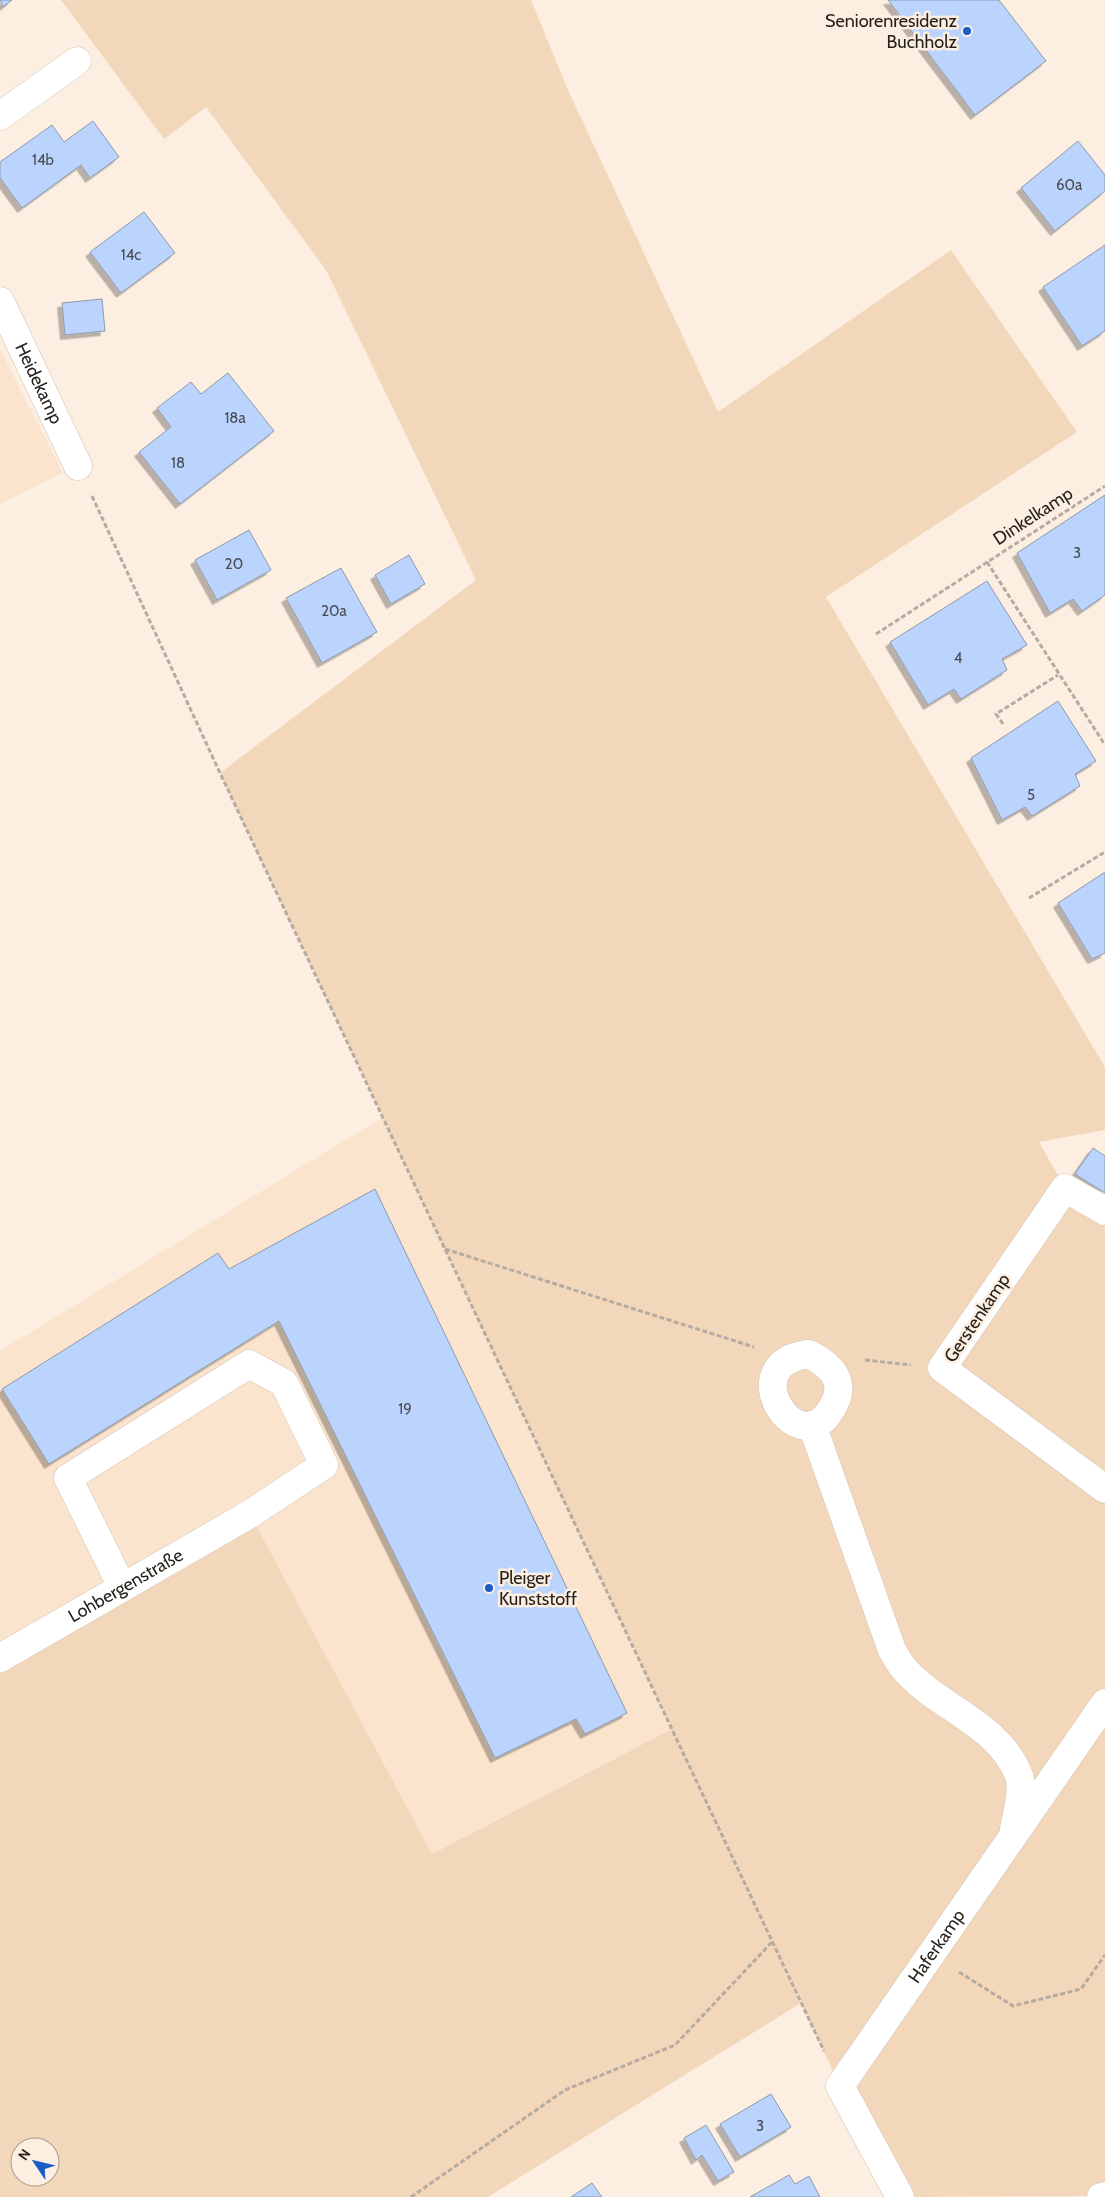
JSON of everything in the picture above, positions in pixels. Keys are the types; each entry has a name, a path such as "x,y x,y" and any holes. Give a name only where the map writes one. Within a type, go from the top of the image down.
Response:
{"street":[{"path":"0,116 77,62"},
{"name":"Heidekamp","path":"0,301 78,466"},
{"name":"Gerstenkamp","path":"1105,1212 1065,1188 942,1368 1105,1489"},
{"path":"801,1355 825,1362 836,1374 839,1390 836,1404 825,1419 812,1425 801,1425 789,1420 779,1409 773,1396 773,1381 780,1365 801,1355"},
{"name":"Lohbergenstraße","path":"0,1658 250,1514 324,1465 284,1383 249,1364 68,1478 122,1587"},
{"path":"812,1425 892,1650 902,1666 915,1679 989,1735 1008,1754 1020,1777 1020,1803 1012,1837"},
{"name":"Haferkamp","path":"840,2086 1105,1703"},
{"path":"840,2086 900,2197"},
{"path":"1101,2197 1105,2196"}],"path":[{"path":"78,466 224,782 840,2086"},
{"name":"Dinkelkamp","path":"1105,486 987,562 1058,675 1105,745"},
{"path":"876,634 987,562"},
{"path":"1002,724 996,714 1058,675"},
{"path":"1029,898 1105,852"},
{"path":"445,1249 765,1350 942,1368"},
{"path":"411,2197 565,2090 674,2045 772,1942"},
{"path":"931,1954 1014,2006 1081,1989 1105,1955"}],"shaded area":[{"path":"61,0 531,0 568,90 718,412 951,250 1077,432 826,597 1105,1067 1105,1130 1039,1142 1065,1188 1105,1211 1105,2196 900,2197 840,2086 801,2003 488,2197 0,2197 0,1658 250,1514 432,1854 672,1729 220,773 476,580 326,270 206,107 164,139"},
{"path":"0,349 63,473 0,504"},
{"path":"383,1117 672,1729 432,1854 250,1514 0,1658 0,1351"}],"building":[{"path":"0,0 12,0 3,7"},
{"name":"Seniorenresidenz Buchholz","path":"888,0 999,0 1046,61 975,115"},
{"path":"93,121 119,157 90,178 81,165 22,208 0,178 0,162 52,125 64,142"},
{"path":"1078,141 1105,175 1105,191 1055,231 1021,188"},
{"path":"144,212 175,253 121,293 90,252"},
{"path":"1105,245 1105,331 1082,346 1043,287"},
{"path":"102,299 105,331 65,335 62,303"},
{"path":"228,373 274,431 180,504 139,452 171,427 157,408 191,382 201,394"},
{"path":"1105,495 1105,595 1082,611 1073,599 1050,613 1017,553"},
{"path":"249,530 271,570 217,600 195,560"},
{"path":"409,555 425,584 391,604 375,575"},
{"path":"341,568 377,632 322,663 286,598"},
{"path":"987,581 1027,645 1002,659 1007,670 961,699 954,689 928,705 890,642"},
{"path":"1058,701 1096,761 1075,774 1080,786 1032,816 1025,807 1002,820 971,758"},
{"path":"1105,872 1105,953 1092,959 1058,903"},
{"path":"1093,1148 1105,1156 1105,1193 1075,1174"},
{"name":"Pleiger Kunststoff","path":"375,1189 627,1713 585,1734 576,1719 495,1758 279,1321 49,1464 2,1389 218,1253 229,1269"},
{"path":"771,2094 791,2127 740,2157 720,2124"},
{"path":"706,2125 734,2172 718,2181 702,2155 696,2160 684,2138"},
{"path":"789,2175 795,2184 809,2176 820,2197 750,2197"},
{"path":"592,2183 602,2197 571,2197"}],"place":[{"name":"Seniorenresidenz Buchholz","path":"967,31"},
{"name":"Pleiger Kunststoff","path":"489,1588"}]}
